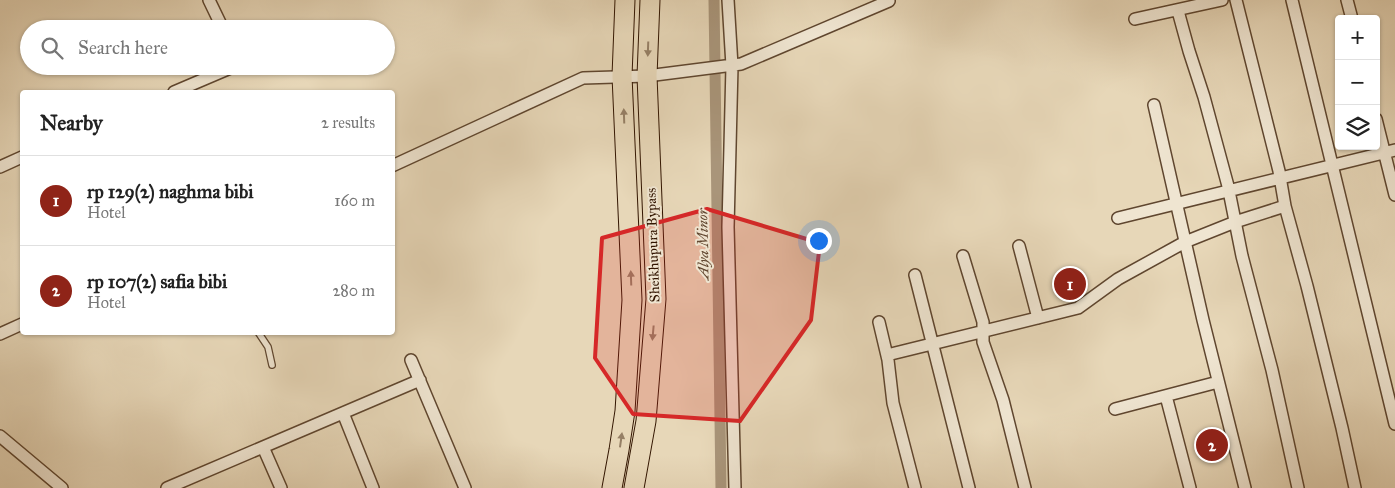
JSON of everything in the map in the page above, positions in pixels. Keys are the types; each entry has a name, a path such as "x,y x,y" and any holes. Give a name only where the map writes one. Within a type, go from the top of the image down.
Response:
{"highway":[{"name":"Sheikhupura Bypass","path":"612,488 624,411 632,300 622,76 625,0"},
{"name":"Sheikhupura Bypass","path":"634,488 646,421 656,299 647,76 650,0"}],"street":[{"path":"210,0 218,20"},
{"path":"728,0 732,66 728,227 735,488"},
{"path":"1135,20 1222,0"},
{"path":"1236,0 1355,488"},
{"path":"1292,0 1395,424"},
{"path":"1347,0 1351,15"},
{"path":"395,165 583,78 647,76 732,66 752,60 889,1"},
{"path":"1178,10 1229,191 1242,256 1272,370 1298,488"},
{"path":"179,90 214,75"},
{"path":"1154,105 1218,382 1245,488"},
{"path":"1380,128 1390,151 1395,195"},
{"path":"1118,218 1390,151"},
{"path":"0,167 20,158"},
{"path":"887,355 1078,308 1118,279 1185,242 1235,222 1285,206"},
{"path":"1019,246 1038,318"},
{"path":"963,256 982,322 983,342 1003,400 1025,488"},
{"path":"915,275 969,488"},
{"path":"879,322 887,355 893,403 915,488"},
{"path":"0,334 20,325"},
{"path":"411,360 465,488"},
{"path":"167,488 187,484 263,447 420,380"},
{"path":"1115,409 1218,382"},
{"path":"1166,396 1190,488"},
{"path":"343,413 373,488"},
{"path":"0,436 62,488"},
{"path":"263,447 281,488"}],"lane":[{"path":"260,335 268,348 272,365"}],"highlighted area":[{"path":"707,209 820,243 811,320 740,421 633,414 595,358 602,238"}],"waterway":[{"name":"Alya Minor","path":"714,0 721,488"}],"place":[{"name":"rp 129(2) naghma bibi","path":"1070,284"},
{"name":"rp 107(2) safia bibi","path":"1212,445"}]}
